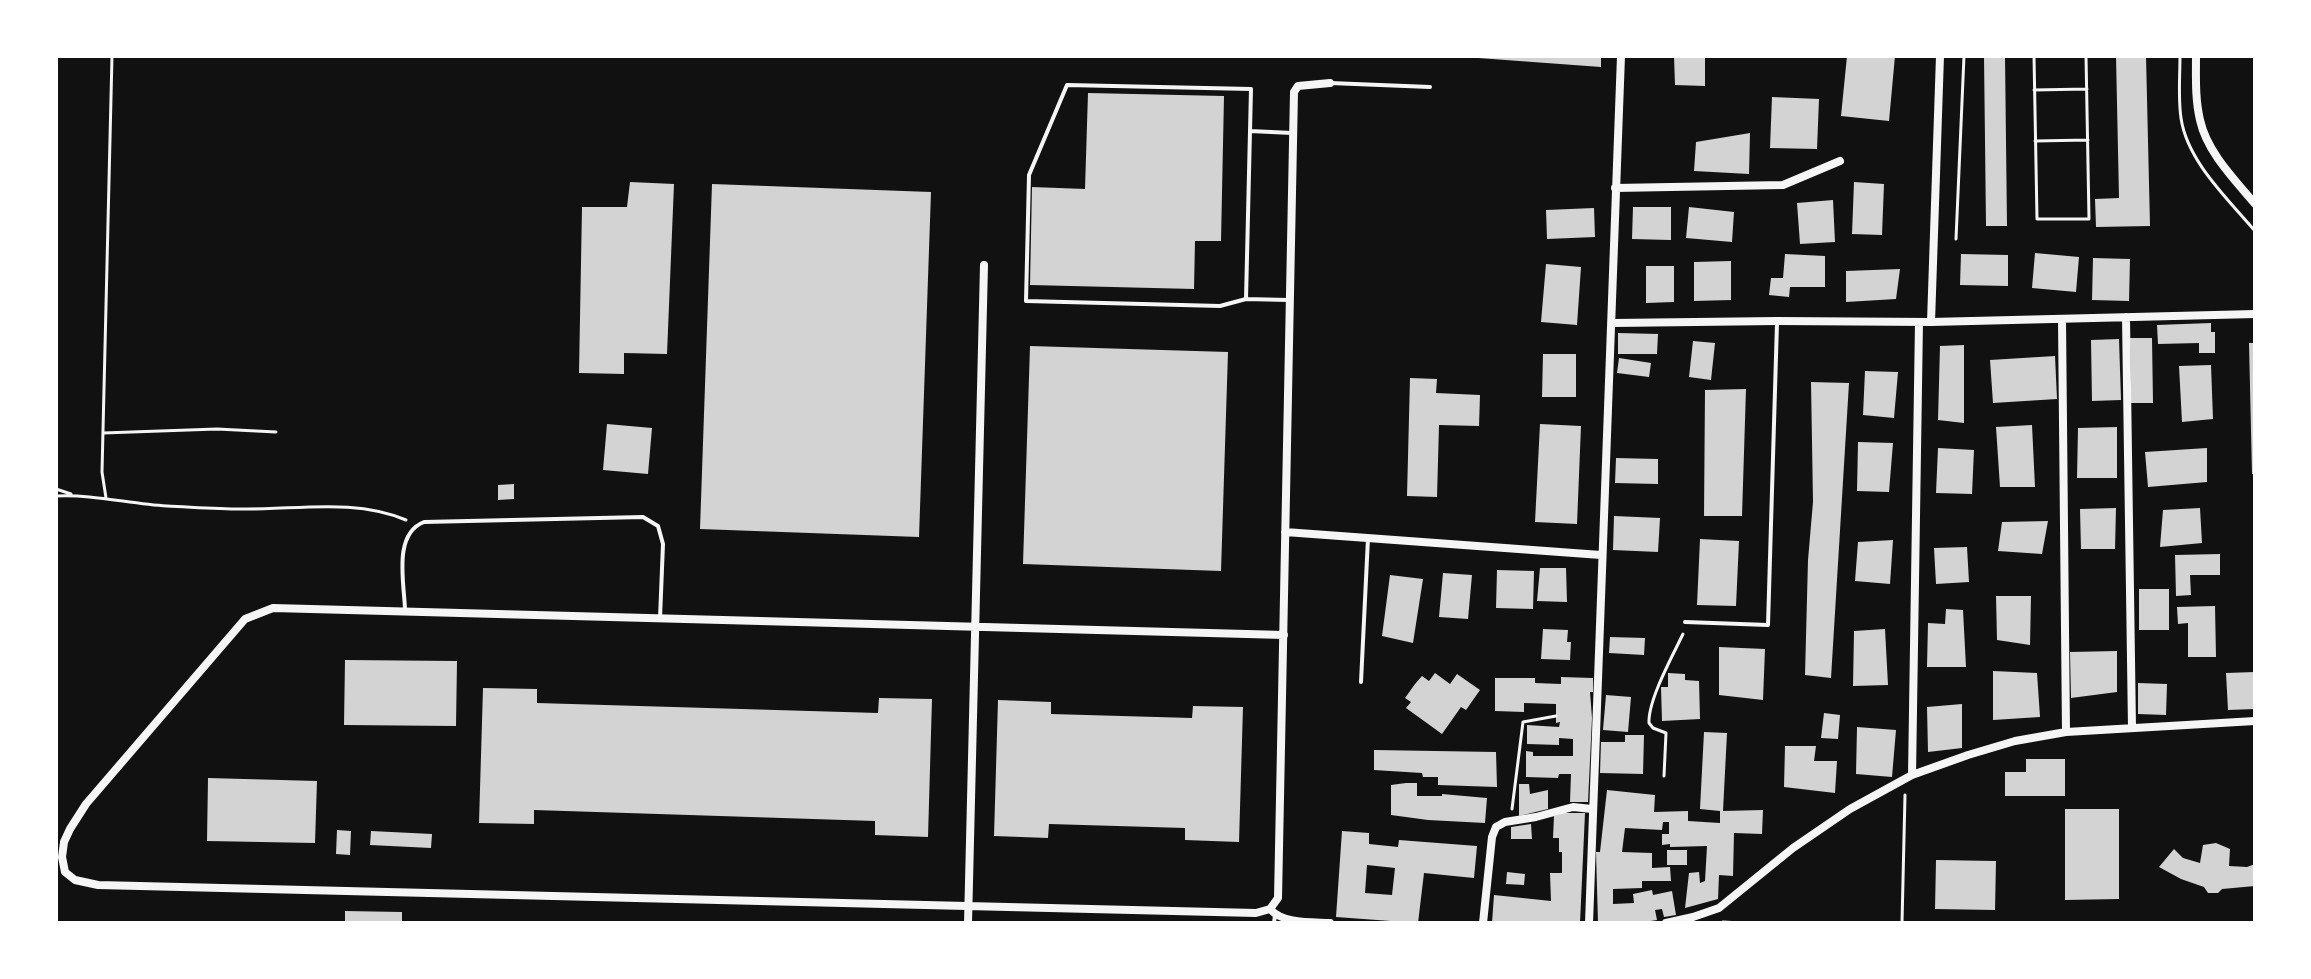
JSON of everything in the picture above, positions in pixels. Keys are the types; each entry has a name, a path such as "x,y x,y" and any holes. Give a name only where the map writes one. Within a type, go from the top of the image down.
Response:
{"street":[{"path":"1589,923 1621,56"},
{"path":"1931,322 1940,56"},
{"path":"2196,56 2199,117 2203,131 2210,147 2255,204"},
{"path":"1273,916 1278,898 1294,92 1298,86 1330,83"},
{"path":"1615,188 1783,185 1840,161"},
{"path":"968,923 984,265"},
{"path":"1613,323 1931,322 2255,314"},
{"path":"2126,317 2132,728"},
{"path":"2062,319 2066,732"},
{"path":"1912,775 1919,322"},
{"path":"1285,532 1601,555"},
{"path":"1284,635 273,608 245,619 86,804 64,842 62,857 65,872 75,880 98,885 1256,913 1296,921 1330,923"},
{"path":"1666,923 1719,908 1793,848 1850,809 1912,775 2015,741 2066,732 2255,721"},
{"path":"1483,923 1494,831 1500,824 1573,807 1592,809"}],"lane":[{"path":"1330,83 1430,87"},
{"path":"1246,299 1251,89 1067,85 1029,175 1026,301 1220,306 1246,299 1290,300"},
{"path":"1250,131 1293,133"},
{"path":"1685,622 1768,625 1777,321"},
{"path":"405,612 404,543 410,530 424,522 643,517 658,526 663,544 660,619"},
{"path":"1361,682 1368,538"}],"path":[{"path":"106,498 102,472 112,56"},
{"path":"1956,239 1964,56"},
{"path":"2034,56 2037,219 2089,219 2086,56"},
{"path":"2034,90 2087,89"},
{"path":"2035,141 2088,140"},
{"path":"103,433 217,429 276,432"},
{"path":"56,489 79,496"},
{"path":"56,496 106,498 146,505 241,509 345,507 376,510 417,525"},
{"path":"1664,776 1666,733 1649,723 1650,703 1657,694 1665,669 1684,632 1685,622"},
{"path":"1512,821 1523,722 1556,716"},
{"path":"1902,923 1905,793"},
{"path":"1723,922 1741,923"}],"building":[{"path":"1601,56 1601,67 1478,58"},
{"path":"1674,56 1705,56 1705,86 1675,85"},
{"path":"1847,56 1895,56 1889,121 1841,116"},
{"path":"1984,56 2005,56 2007,226 1986,226"},
{"path":"2116,56 2146,56 2150,226 2096,227 2095,199 2119,198"},
{"path":"1088,93 1224,96 1221,241 1195,241 1194,289 1030,285 1032,187 1085,189"},
{"path":"1772,97 1819,99 1817,149 1770,148"},
{"path":"1750,133 1749,174 1694,171 1696,142"},
{"path":"630,182 674,184 667,354 624,353 624,374 579,373 582,207 627,207"},
{"path":"1854,182 1884,184 1882,235 1852,234"},
{"path":"712,184 931,192 919,537 700,529"},
{"path":"1833,200 1835,242 1800,244 1797,203"},
{"path":"1633,207 1671,207 1671,240 1632,239"},
{"path":"1689,207 1734,212 1732,242 1686,238"},
{"path":"1594,208 1595,237 1547,239 1546,210"},
{"path":"2035,253 2079,257 2076,292 2032,288"},
{"path":"1785,254 1825,256 1825,287 1790,287 1789,297 1769,295 1771,278 1783,278"},
{"path":"1961,254 2008,255 2008,286 1960,285"},
{"path":"2093,258 2130,259 2129,301 2092,300"},
{"path":"1731,261 1731,300 1694,301 1694,262"},
{"path":"1546,264 1581,267 1577,325 1541,322"},
{"path":"1646,266 1674,266 1674,302 1646,303"},
{"path":"1900,269 1896,299 1846,302 1846,271"},
{"path":"2211,323 2211,332 2215,332 2215,353 2199,353 2199,343 2158,344 2157,325"},
{"path":"1618,333 1658,334 1657,354 1618,354"},
{"path":"2130,338 2152,338 2153,403 2131,403"},
{"path":"2119,339 2121,400 2092,401 2091,340"},
{"path":"1693,341 1715,343 1711,380 1689,377"},
{"path":"2249,343 2255,343 2255,473 2252,474"},
{"path":"1964,345 1964,423 1938,420 1940,346"},
{"path":"1030,346 1228,352 1221,571 1023,564"},
{"path":"1543,354 1576,354 1576,397 1542,397"},
{"path":"2055,356 2057,399 1993,403 1990,360"},
{"path":"1619,358 1651,363 1649,377 1617,373"},
{"path":"2211,365 2213,419 2182,422 2179,366"},
{"path":"1865,371 1898,372 1894,418 1863,415"},
{"path":"1410,378 1437,379 1436,393 1480,395 1479,426 1439,425 1437,497 1407,496"},
{"path":"1811,382 1849,383 1831,678 1805,675 1813,502"},
{"path":"1746,389 1742,516 1704,516 1705,390"},
{"path":"607,424 652,428 648,474 603,470"},
{"path":"1540,424 1581,426 1577,524 1535,522"},
{"path":"2032,425 2035,487 2000,487 1996,427"},
{"path":"2117,427 2117,478 2077,478 2078,428"},
{"path":"1858,442 1893,443 1889,492 1857,491"},
{"path":"1938,448 1974,450 1972,494 1936,493"},
{"path":"2207,448 2207,482 2148,487 2145,452"},
{"path":"1616,458 1658,459 1658,484 1615,483"},
{"path":"514,484 514,499 498,500 498,485"},
{"path":"2116,508 2115,549 2081,549 2080,509"},
{"path":"2200,508 2202,543 2160,547 2163,510"},
{"path":"1614,516 1660,518 1658,552 1613,550"},
{"path":"2048,521 2042,554 1998,551 2002,522"},
{"path":"1700,539 1739,541 1736,606 1697,605"},
{"path":"1893,540 1890,584 1855,581 1858,542"},
{"path":"1967,547 1969,582 1936,584 1934,548"},
{"path":"2220,554 2220,575 2190,575 2191,595 2176,596 2175,555"},
{"path":"1540,568 1566,568 1567,602 1537,601"},
{"path":"1497,570 1534,571 1533,609 1496,608"},
{"path":"1443,573 1472,575 1468,619 1439,617"},
{"path":"1390,575 1423,579 1413,643 1382,636"},
{"path":"2139,589 2169,589 2169,630 2139,630"},
{"path":"1996,596 2031,596 2030,645 1997,640"},
{"path":"2215,606 2216,657 2188,657 2188,623 2178,624 2177,607"},
{"path":"1946,609 1963,610 1966,667 1927,667 1928,623 1945,624"},
{"path":"1543,629 1568,630 1570,660 1541,659"},
{"path":"1885,629 1888,685 1853,686 1854,631"},
{"path":"1610,637 1645,638 1644,655 1609,653"},
{"path":"1719,647 1765,649 1763,700 1719,695"},
{"path":"2117,651 2117,692 2071,698 2070,652"},
{"path":"345,660 457,661 456,726 344,725"},
{"path":"1993,671 2037,673 2040,717 1993,720"},
{"path":"2255,672 2255,709 2228,710 2226,673"},
{"path":"1435,673 1450,684 1457,674 1480,690 1466,710 1461,707 1442,734 1406,708 1411,702 1405,698 1415,684 1422,676 1429,681"},
{"path":"1668,673 1685,674 1685,680 1699,681 1700,719 1662,721 1661,687 1668,687"},
{"path":"1561,677 1593,678 1593,692 1590,692 1592,718 1588,802 1570,802 1571,774 1559,774 1558,778 1526,777 1526,751 1533,752 1533,756 1573,756 1573,739 1559,738 1559,745 1527,744 1527,725 1559,727 1560,722 1556,723 1556,704 1524,703 1524,712 1495,711 1495,678 1535,678 1535,683 1561,684"},
{"path":"2138,683 2167,684 2166,715 2138,714"},
{"path":"483,688 537,689 537,703 878,713 879,698 932,699 928,837 875,835 875,821 534,810 534,824 479,823"},
{"path":"1606,695 1631,697 1628,732 1603,730"},
{"path":"998,700 1051,702 1051,714 1192,718 1193,706 1243,707 1239,842 1185,840 1185,828 1049,824 1048,838 994,836"},
{"path":"1962,704 1962,748 1928,752 1927,707"},
{"path":"1824,713 1840,715 1838,739 1821,738"},
{"path":"1857,727 1896,730 1892,777 1856,774"},
{"path":"1704,732 1727,733 1723,811 1763,810 1762,834 1734,833 1733,876 1719,875 1718,899 1685,908 1689,873 1699,872 1700,883 1705,881 1707,846 1662,845 1662,834 1669,834 1669,822 1663,822 1662,830 1625,828 1622,852 1652,853 1652,868 1670,867 1671,881 1642,881 1642,888 1613,889 1613,904 1634,903 1633,894 1652,890 1653,895 1672,891 1676,915 1664,917 1662,909 1655,910 1657,920 1598,923 1596,852 1600,852 1607,790 1655,795 1654,812 1688,811 1688,821 1720,823 1720,811 1700,809"},
{"path":"1625,735 1644,735 1643,774 1600,773 1601,742 1625,742"},
{"path":"1785,746 1816,746 1814,761 1837,761 1835,793 1784,787"},
{"path":"1374,750 1496,752 1497,787 1438,785 1438,777 1423,777 1422,773 1374,770"},
{"path":"2026,759 2065,759 2065,796 2005,796 2005,772 2026,772"},
{"path":"208,778 317,781 315,843 207,841"},
{"path":"1417,783 1417,796 1442,794 1487,798 1485,823 1391,815 1391,785"},
{"path":"1519,784 1529,784 1530,794 1548,790 1548,809 1519,816"},
{"path":"2065,809 2119,809 2119,899 2065,900"},
{"path":"1585,813 1580,923 1492,923 1494,895 1551,901 1550,873 1562,873 1559,838 1553,838 1554,816"},
{"path":"1531,824 1532,839 1511,839 1511,827"},
{"path":"337,830 351,831 350,855 336,854"},
{"path":"371,831 432,834 431,848 370,845"},
{"path":"1342,831 1369,833 1369,844 1398,847 1399,840 1477,846 1474,878 1424,873 1418,923 1336,917","holes":["1367,865 1395,868 1392,895 1365,893"]},
{"path":"2216,843 2230,849 2229,866 2255,864 2255,886 2208,893 2204,887 2159,867 2174,849 2183,858 2200,863 2203,845"},
{"path":"1667,850 1687,850 1687,865 1667,865"},
{"path":"1936,860 1996,861 1995,910 1935,909"},
{"path":"1507,872 1525,874 1524,885 1506,884"},
{"path":"345,911 402,912 402,923 345,923"}]}
